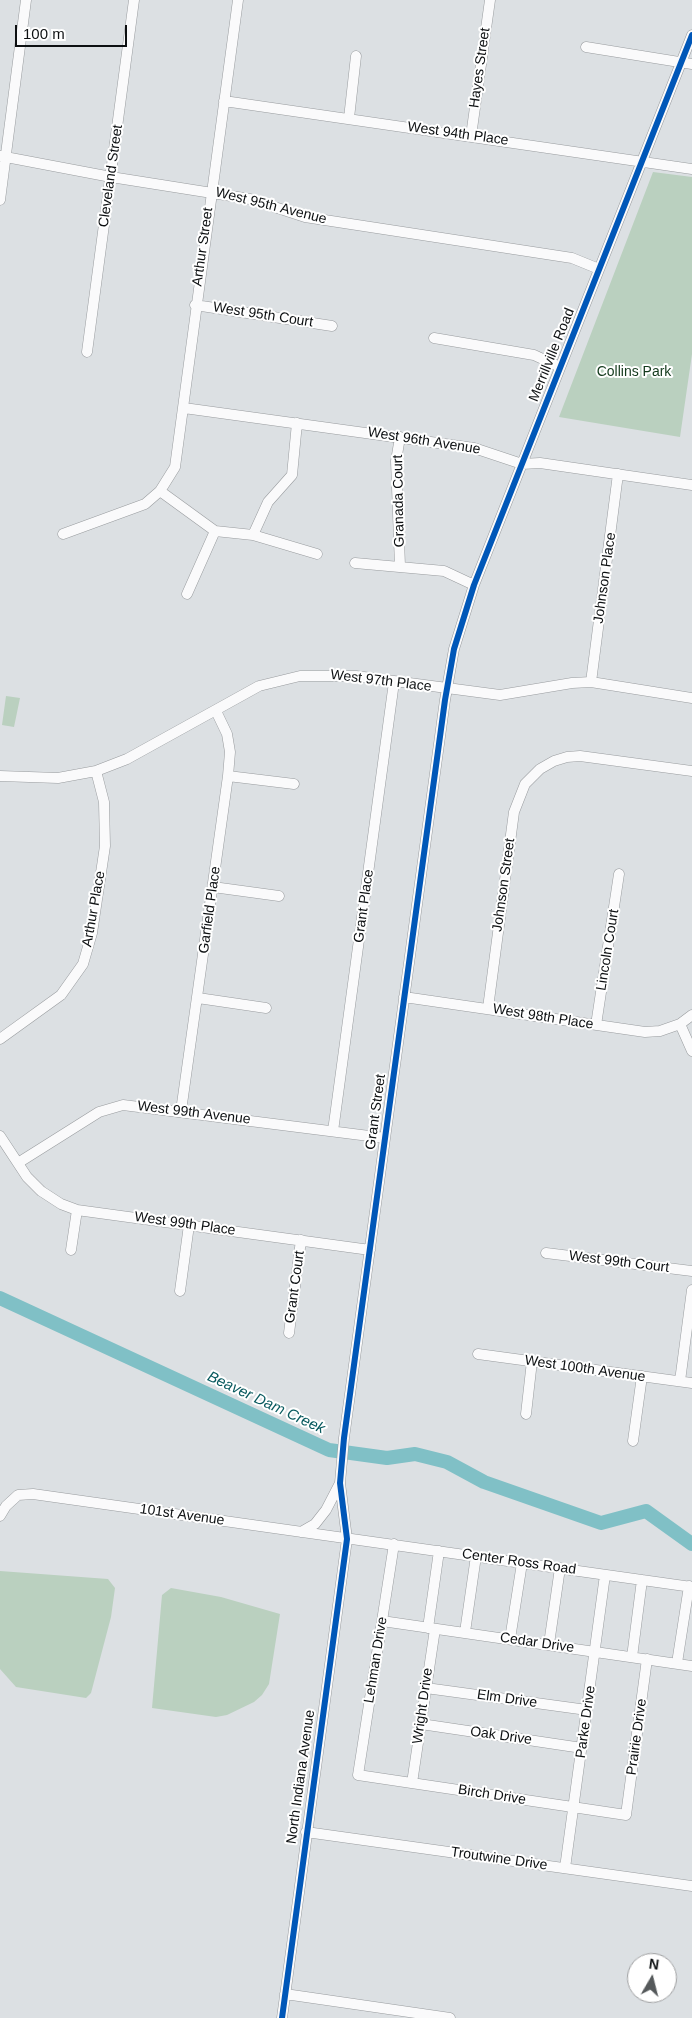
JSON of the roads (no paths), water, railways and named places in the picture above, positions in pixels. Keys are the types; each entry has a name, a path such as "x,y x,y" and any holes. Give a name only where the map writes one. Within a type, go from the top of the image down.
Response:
{"street":[{"path":"0,200 3,157 26,0"},
{"name":"Cleveland Street","path":"87,352 134,0"},
{"name":"Arthur Street","path":"160,491 174,467 184,408 195,305 238,0"},
{"name":"Hayes Street","path":"471,136 490,0"},
{"name":"Merrillville Road","path":"447,689 454,649 474,585 692,35"},
{"path":"586,47 692,64"},
{"path":"349,118 356,56"},
{"name":"West 94th Place","path":"224,101 692,169"},
{"name":"West 95th Avenue","path":"3,157 111,177 211,191 250,199 305,217 572,258 600,269"},
{"name":"West 95th Court","path":"195,305 332,326"},
{"path":"434,338 534,354 560,367"},
{"name":"West 96th Avenue","path":"184,408 297,422 474,448 522,464 540,463 692,485"},
{"path":"253,535 268,502 292,476 297,422"},
{"name":"Granada Court","path":"400,437 396,461 400,566"},
{"name":"Johnson Place","path":"591,682 618,474"},
{"path":"63,534 145,504 160,491 215,531 253,535 318,554"},
{"path":"187,594 215,531"},
{"path":"355,562 444,571 474,585"},
{"name":"West 97th Place","path":"0,776 58,778 96,771 127,759 260,686 300,676 334,675 500,695 572,683 591,682 692,698"},
{"name":"Grant Place","path":"333,1131 394,682"},
{"name":"Grant Street","path":"347,1539 340,1483 341,1462 447,689"},
{"name":"Garfield Place","path":"181,1111 228,776 230,752 227,734 216,711"},
{"name":"Johnson Street","path":"488,1008 514,812 520,793 540,769 554,761 580,756 692,771"},
{"name":"Arthur Place","path":"0,1039 61,995 83,964 92,933 105,846 104,802 96,771"},
{"path":"228,776 294,784"},
{"name":"Lincoln Court","path":"596,1025 619,874"},
{"path":"213,887 279,896"},
{"name":"West 98th Place","path":"404,997 645,1032 660,1031 680,1024 692,1015"},
{"path":"198,998 266,1008"},
{"path":"680,1024 692,1051"},
{"name":"West 99th Avenue","path":"18,1163 98,1112 123,1105 385,1138"},
{"name":"West 99th Place","path":"1,1140 27,1177 41,1191 61,1204 77,1210 370,1250"},
{"path":"71,1250 77,1210"},
{"path":"180,1292 189,1225"},
{"name":"Grant Court","path":"288,1333 301,1240"},
{"name":"West 99th Court","path":"546,1253 692,1271"},
{"path":"680,1381 692,1290"},
{"name":"West 100th Avenue","path":"478,1354 692,1383"},
{"path":"526,1414 532,1362"},
{"path":"633,1441 642,1376"},
{"path":"301,1532 315,1524 326,1510 340,1483"},
{"name":"101st Avenue","path":"0,1516 6,1506 18,1495 33,1494 347,1539"},
{"name":"Center Ross Road","path":"347,1539 439,1550 691,1587"},
{"name":"North Indiana Avenue","path":"282,2018 347,1539"},
{"name":"Lehman Drive","path":"358,1775 394,1544"},
{"name":"Wright Drive","path":"412,1783 426,1688 439,1550"},
{"path":"465,1632 476,1556"},
{"path":"510,1638 522,1562"},
{"path":"549,1644 560,1568"},
{"name":"Parke Drive","path":"566,1868 605,1575"},
{"path":"632,1657 642,1580"},
{"path":"677,1664 691,1587"},
{"name":"Cedar Drive","path":"382,1621 510,1638 692,1666"},
{"name":"Prairie Drive","path":"626,1815 648,1659"},
{"name":"Elm Drive","path":"426,1688 587,1710"},
{"name":"Oak Drive","path":"421,1724 582,1748"},
{"name":"Birch Drive","path":"358,1775 626,1815"},
{"name":"Troutwine Drive","path":"306,1832 692,1886"},
{"path":"285,1994 450,2018"}],"waterway":[{"name":"Beaver Dam Creek","path":"0,1298 329,1450 387,1458 415,1454 447,1462 484,1482 601,1523 646,1511 692,1544"}],"park label":[{"name":"Collins Park","path":"634,372"}]}
